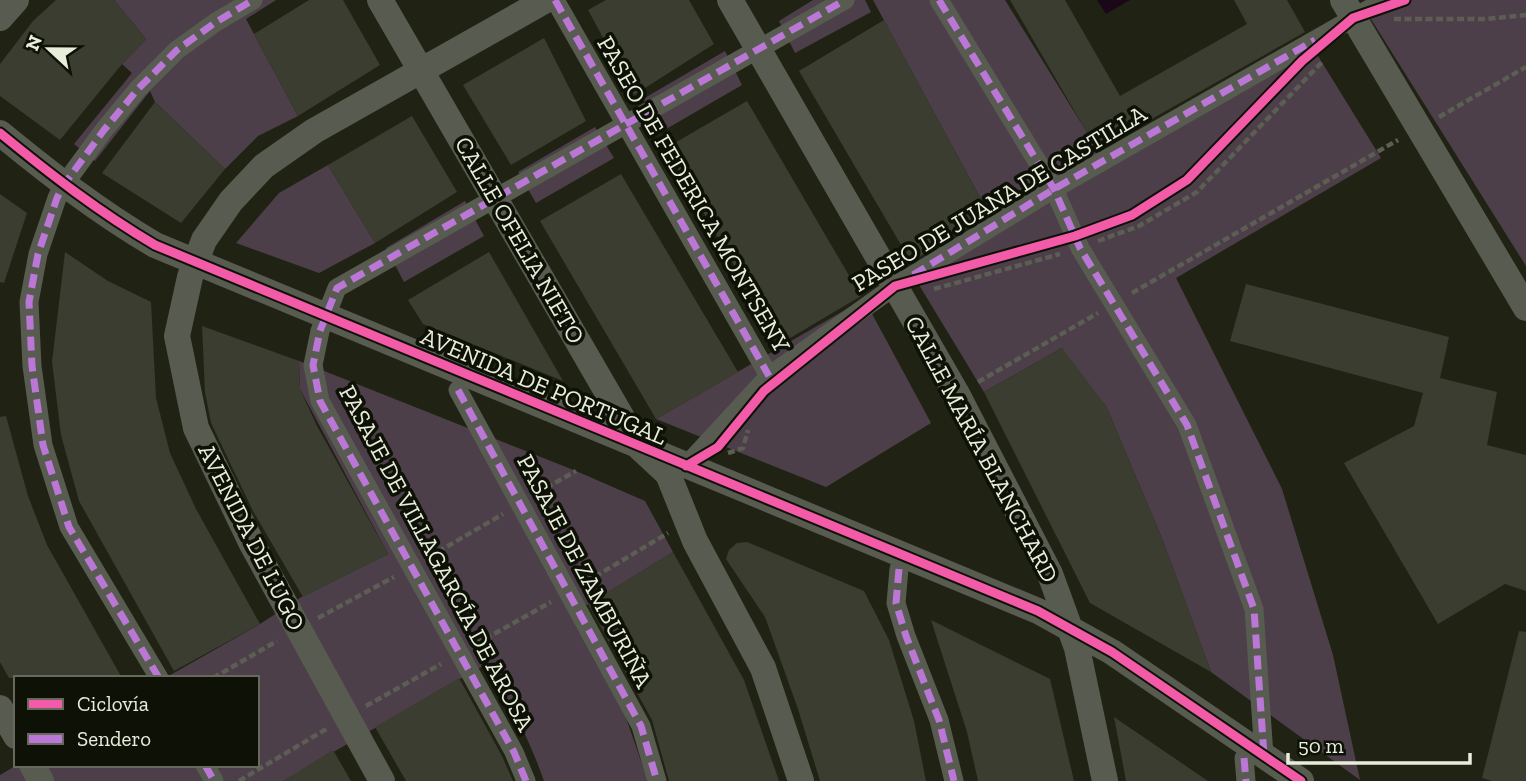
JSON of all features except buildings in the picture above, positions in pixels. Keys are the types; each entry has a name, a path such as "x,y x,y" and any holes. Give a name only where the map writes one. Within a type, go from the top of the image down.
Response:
{"street":[{"path":"0,18 16,0"},
{"path":"158,676 69,527 43,445 32,366 29,302 38,254 60,192 130,99 177,50 253,0"},
{"name":"CALLE OFELIA NIETO","path":"380,0 639,447 677,470"},
{"name":"AVENIDA DE LUGO","path":"382,781 252,544 196,428 177,336 192,269 204,240 231,201 264,166 314,131 546,0"},
{"name":"PASEO DE FEDERICA MONTSENY","path":"555,0 769,376"},
{"name":"CALLE MARÍA BLANCHARD","path":"730,0 957,394 1050,574 1074,638 1105,781"},
{"name":"PASAJE DE VILLAGARCÍA DE AROSA","path":"526,781 514,752 320,401 313,365 323,324 337,288 845,0"},
{"path":"939,0 1054,189 1080,248 1187,425 1254,609 1251,765"},
{"name":"PASEO DE JUANA DE CASTILLA","path":"677,470 769,376 895,286 1348,9 1385,0"},
{"path":"1348,9 1526,308"},
{"name":"AVENIDA DE PORTUGAL","path":"0,133 60,192 115,239 148,258 192,269 323,324 639,447"},
{"name":"AVENIDA DE PORTUGAL","path":"0,153 60,192"},
{"name":"AVENIDA DE PORTUGAL","path":"323,324 458,390 677,470 1038,611 1251,765 1278,781"},
{"name":"PASAJE DE ZAMBURIÑA","path":"458,390 641,726 657,781"},
{"path":"677,470 695,541 763,667 801,781"},
{"name":"AVENIDA DE PORTUGAL","path":"677,470 899,569 1035,626 1074,638"},
{"path":"899,569 896,603 939,720 954,781"},
{"path":"0,708 14,732"},
{"name":"AVENIDA DE PORTUGAL","path":"1251,765 1301,781"}],"path":[{"path":"1393,19 1486,19 1526,15"},
{"path":"895,286 934,289 1080,248 1139,226 1197,192 1330,51"},
{"path":"957,394 1526,67"},
{"path":"677,470 743,448 749,427"}],"shaded area":[{"path":"114,0 276,0 246,19 298,116 258,136 225,169 155,102 150,91 95,161 74,144 132,73 122,64 146,39"},
{"path":"813,0 865,0 871,12 795,53 779,21"},
{"path":"873,0 1005,0 1104,160 1310,43 1381,158 1176,278 1282,489 1333,655 1360,780 1211,672 1163,541 1106,406 1068,360 1062,348 984,392 913,275 995,225"},
{"path":"1097,0 1130,0 1106,14"},
{"path":"1398,0 1526,0 1526,266 1369,16"},
{"path":"725,51 742,85 661,132 643,99"},
{"path":"595,127 614,158 536,203 518,172"},
{"path":"328,165 375,243 319,273 236,243 279,193"},
{"path":"465,201 484,236 404,282 386,248"},
{"path":"864,299 931,423 826,487 656,419"},
{"path":"299,361 645,501 673,552 587,605 565,600 617,692 648,781 544,781 518,721 481,667 283,781 0,781 0,775 14,767 259,767 259,676 169,676 303,596 388,554 300,389"}],"marked path":[{"path":"158,676 69,527 43,445 32,366 29,302 38,254 57,198 104,130 138,89 177,50 253,0"},
{"path":"555,0 769,376"},
{"path":"526,781 514,752 320,401 313,365 320,331 337,288 845,0"},
{"path":"939,0 1054,189 1080,248 1187,425 1254,609 1264,756"},
{"path":"913,275 1054,189 1315,40"},
{"path":"458,390 641,726 657,781"},
{"path":"899,569 896,603 939,720 954,781"},
{"path":"1244,758 1246,781"},
{"path":"206,767 214,781"}],"cycle path":[{"path":"686,466 718,447 764,391 895,286 1075,236 1132,215 1187,180 1302,61 1353,18 1405,0"},
{"path":"0,133 75,192 155,245 1038,611 1112,652 1301,781"}]}
